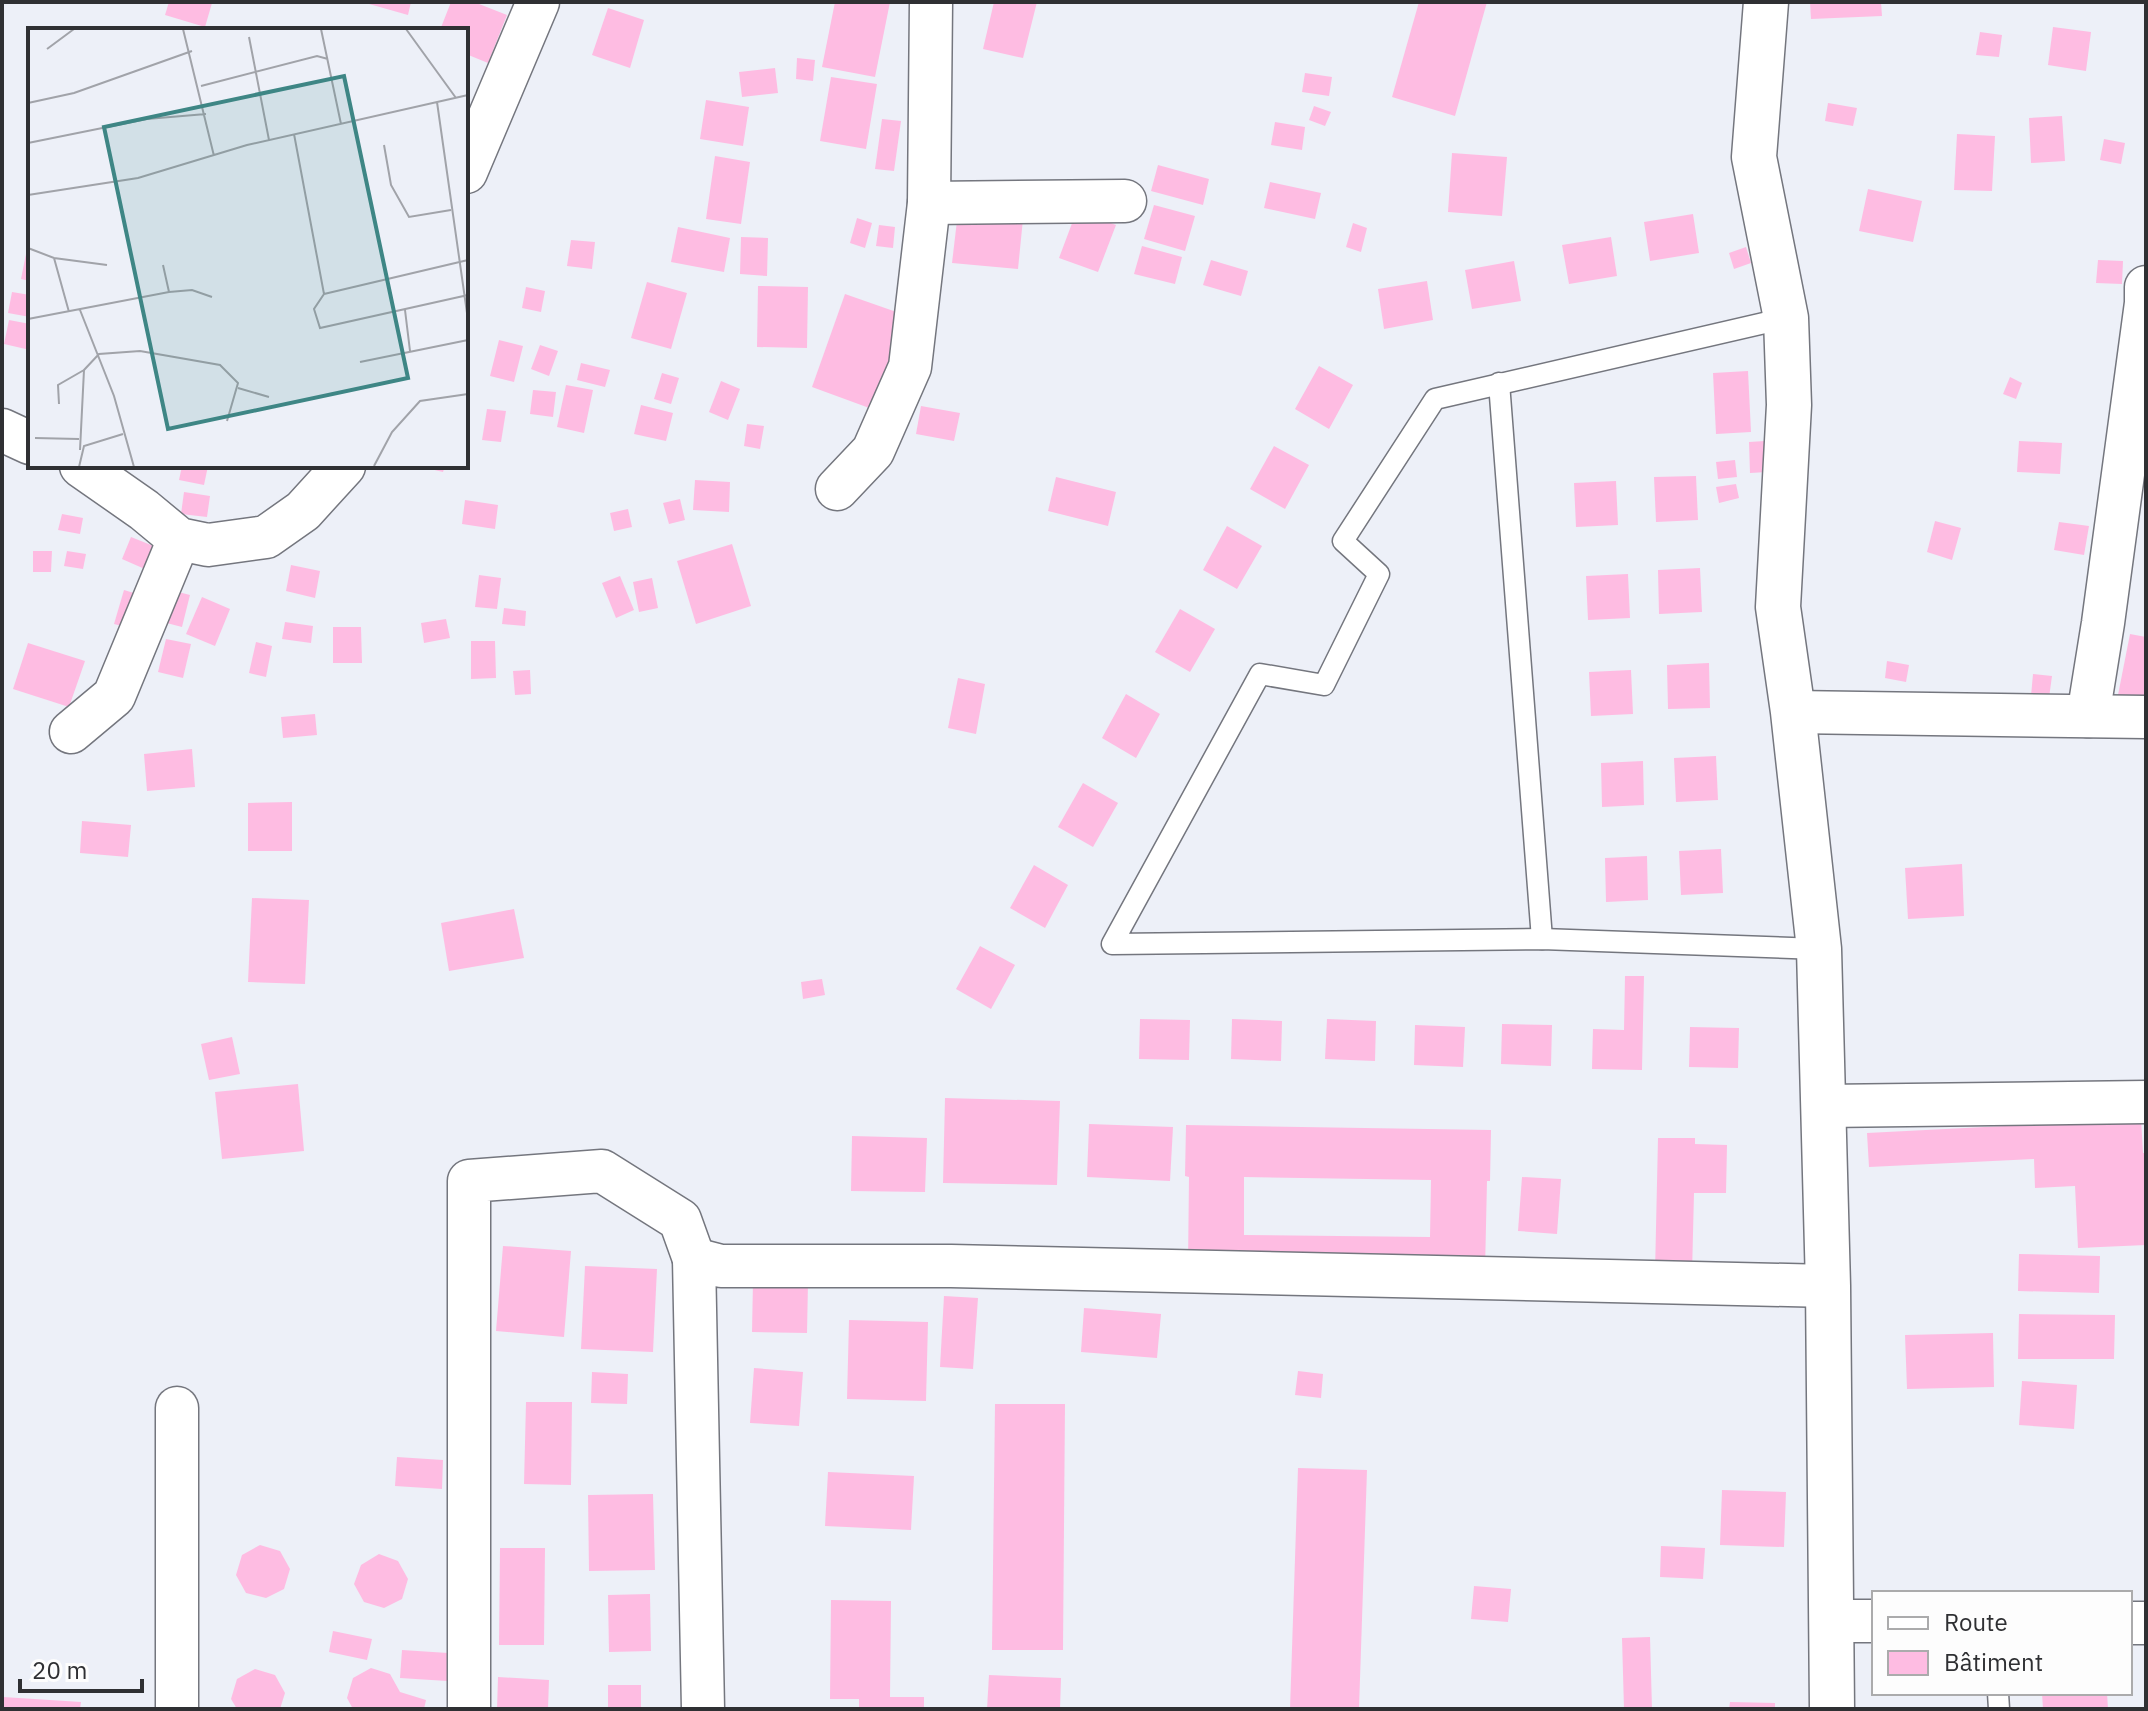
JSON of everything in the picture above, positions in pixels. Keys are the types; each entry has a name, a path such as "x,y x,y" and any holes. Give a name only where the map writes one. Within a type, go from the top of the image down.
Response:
{"street":[{"path":"468,167 538,2"},
{"path":"837,489 873,451 910,367 929,203 931,2"},
{"path":"1766,2 1754,157 1786,318 1789,405 1778,607 1819,949 1828,1286 1832,1709"},
{"path":"929,203 1125,201"},
{"path":"2088,716 2146,287"},
{"path":"2,430 28,442"},
{"path":"84,468 179,539 208,545 266,537 303,511 342,468"},
{"path":"71,732 114,696 179,539"},
{"path":"1793,712 2146,717"},
{"path":"1824,1106 2146,1102"},
{"path":"469,1709 469,1181 602,1171 680,1220 694,1259 703,1709"},
{"path":"694,1259 721,1266 951,1266 1828,1286"},
{"path":"177,1408 177,1709"},
{"path":"1831,1621 1872,1621"}],"lane":[{"path":"1786,318 1435,399 1343,541 1379,574 1324,685 1260,674 1112,944 1542,939 1819,949"},
{"path":"1499,383 1542,939"}],"building":[{"path":"169,2 212,3 205,27 165,15"},
{"path":"362,2 411,2 408,15"},
{"path":"451,2 474,2 507,15 488,63 468,55 468,28 441,28"},
{"path":"835,2 890,2 875,77 822,67"},
{"path":"994,2 1037,2 1023,58 983,49"},
{"path":"1419,2 1487,2 1455,116 1392,97"},
{"path":"1810,2 1881,2 1882,16 1811,19"},
{"path":"608,8 644,20 630,68 592,55"},
{"path":"2053,27 2091,32 2086,71 2048,65"},
{"path":"1980,32 2002,35 1999,57 1976,55"},
{"path":"797,58 815,60 813,81 796,79"},
{"path":"775,68 778,93 742,97 739,72"},
{"path":"1305,73 1332,77 1329,96 1302,92"},
{"path":"831,77 877,84 866,149 820,141"},
{"path":"706,100 749,107 743,146 700,139"},
{"path":"1828,103 1857,108 1853,126 1825,121"},
{"path":"1314,106 1331,112 1325,126 1309,120"},
{"path":"2062,116 2065,161 2031,163 2029,118"},
{"path":"882,119 901,121 894,171 875,169"},
{"path":"1275,122 1305,127 1302,150 1271,145"},
{"path":"1957,134 1995,136 1992,191 1954,190"},
{"path":"2104,139 2125,143 2121,164 2100,160"},
{"path":"1452,153 1507,157 1502,216 1448,212"},
{"path":"715,156 750,162 741,224 706,219"},
{"path":"1158,165 1209,179 1203,205 1151,191"},
{"path":"1270,182 1321,193 1315,219 1264,208"},
{"path":"1868,189 1922,201 1913,242 1859,231"},
{"path":"1154,205 1195,216 1185,251 1144,239"},
{"path":"1077,210 1116,225 1098,272 1059,258"},
{"path":"958,212 1023,219 1018,269 952,263"},
{"path":"1693,214 1699,253 1650,261 1644,222"},
{"path":"857,218 872,223 865,248 850,243"},
{"path":"1353,223 1367,228 1361,252 1346,247"},
{"path":"879,225 895,227 893,248 876,246"},
{"path":"678,227 730,238 724,272 671,262"},
{"path":"741,237 768,238 767,276 740,274"},
{"path":"1611,237 1617,276 1569,284 1562,245"},
{"path":"571,240 595,242 592,269 567,266"},
{"path":"1142,246 1182,257 1175,284 1134,274"},
{"path":"1746,247 1751,263 1734,269 1729,253"},
{"path":"26,254 28,281 21,279"},
{"path":"1211,260 1248,271 1241,296 1203,285"},
{"path":"2098,260 2123,261 2122,284 2096,283"},
{"path":"1514,261 1521,301 1472,309 1465,270"},
{"path":"1427,281 1433,320 1384,329 1378,289"},
{"path":"647,282 687,293 671,349 631,338"},
{"path":"758,286 808,287 807,348 757,347"},
{"path":"526,287 545,291 541,312 522,308"},
{"path":"12,292 28,295 28,317 8,313"},
{"path":"845,294 905,315 872,409 812,387"},
{"path":"9,320 28,324 28,350 4,344"},
{"path":"499,340 523,346 514,382 490,376"},
{"path":"540,345 558,351 549,376 531,369"},
{"path":"581,363 610,370 605,387 577,380"},
{"path":"1319,366 1353,385 1329,429 1295,409"},
{"path":"1748,371 1751,432 1716,434 1713,373"},
{"path":"662,373 679,378 671,404 654,399"},
{"path":"2010,377 2022,383 2016,399 2003,394"},
{"path":"721,381 740,389 728,420 709,412"},
{"path":"566,385 593,390 584,433 557,427"},
{"path":"533,390 556,392 553,417 530,414"},
{"path":"641,405 673,413 666,441 634,434"},
{"path":"921,406 960,413 954,441 916,434"},
{"path":"487,409 506,411 501,442 482,440"},
{"path":"747,424 764,426 760,449 744,446"},
{"path":"1765,441 1767,472 1750,473 1749,442"},
{"path":"2019,441 2062,443 2060,474 2017,472"},
{"path":"1274,446 1309,465 1285,509 1250,489"},
{"path":"1735,460 1737,477 1718,479 1716,462"},
{"path":"182,468 208,468 204,485 179,480"},
{"path":"1696,476 1698,520 1656,522 1654,477"},
{"path":"1056,477 1116,492 1108,526 1048,511"},
{"path":"695,480 730,482 729,512 693,510"},
{"path":"1616,481 1618,525 1576,527 1574,483"},
{"path":"1736,484 1739,498 1719,503 1716,487"},
{"path":"184,492 210,496 207,517 181,514"},
{"path":"680,499 685,520 669,524 663,503"},
{"path":"465,500 498,505 495,529 462,524"},
{"path":"628,509 632,527 614,531 610,513"},
{"path":"62,514 83,518 80,534 58,530"},
{"path":"1935,521 1961,528 1952,560 1927,552"},
{"path":"2059,522 2089,526 2084,555 2054,550"},
{"path":"1227,526 1262,546 1237,589 1203,570"},
{"path":"131,537 156,547 147,570 122,559"},
{"path":"732,544 751,606 696,624 677,561"},
{"path":"33,551 52,551 51,572 33,572"},
{"path":"67,551 86,554 83,569 64,566"},
{"path":"291,565 320,571 315,598 286,591"},
{"path":"1700,568 1702,612 1659,614 1658,570"},
{"path":"1628,574 1630,618 1588,620 1586,576"},
{"path":"479,575 501,578 497,609 475,607"},
{"path":"620,576 634,610 616,618 602,583"},
{"path":"652,578 658,608 639,612 633,582"},
{"path":"167,589 190,595 182,627 159,621"},
{"path":"124,590 147,597 137,630 114,624"},
{"path":"202,597 230,609 215,646 186,634"},
{"path":"504,608 526,611 525,626 502,624"},
{"path":"1180,609 1215,629 1190,672 1155,652"},
{"path":"446,619 450,638 424,643 421,623"},
{"path":"285,622 313,626 311,643 282,639"},
{"path":"333,627 361,627 362,663 333,663"},
{"path":"2130,634 2146,637 2146,700 2118,695"},
{"path":"166,639 191,644 183,678 158,672"},
{"path":"471,641 495,641 496,678 471,679"},
{"path":"256,642 272,646 266,677 249,673"},
{"path":"28,643 85,661 69,707 13,689"},
{"path":"1887,661 1909,665 1906,682 1885,678"},
{"path":"1709,663 1710,708 1668,709 1667,665"},
{"path":"530,670 531,694 515,695 513,671"},
{"path":"1631,670 1633,714 1591,716 1589,672"},
{"path":"2033,674 2052,676 2049,698 2031,696"},
{"path":"958,678 985,684 976,734 948,728"},
{"path":"1126,694 1160,714 1136,758 1102,738"},
{"path":"315,714 317,735 283,738 281,717"},
{"path":"192,749 195,787 147,791 144,754"},
{"path":"1716,756 1718,800 1676,802 1674,758"},
{"path":"1643,761 1644,805 1602,807 1601,763"},
{"path":"1083,783 1118,803 1093,847 1058,827"},
{"path":"292,802 292,851 248,851 248,803"},
{"path":"82,821 131,825 128,857 80,853"},
{"path":"1721,849 1723,893 1681,895 1679,851"},
{"path":"1647,856 1648,900 1606,902 1605,858"},
{"path":"1962,864 1964,916 1908,919 1905,868"},
{"path":"1034,865 1068,885 1045,928 1010,908"},
{"path":"252,898 309,900 305,984 248,982"},
{"path":"514,909 524,958 449,971 441,923"},
{"path":"980,946 1015,965 991,1009 956,989"},
{"path":"1625,976 1644,976 1642,1070 1592,1069 1593,1029 1624,1030"},
{"path":"822,979 825,995 803,999 801,982"},
{"path":"1140,1019 1190,1020 1189,1060 1139,1059"},
{"path":"1232,1019 1282,1021 1281,1061 1231,1059"},
{"path":"1327,1019 1376,1021 1375,1061 1325,1059"},
{"path":"1502,1024 1552,1025 1551,1066 1501,1064"},
{"path":"1415,1025 1465,1027 1463,1067 1414,1065"},
{"path":"1690,1027 1739,1028 1738,1068 1689,1067"},
{"path":"232,1037 240,1074 209,1080 201,1044"},
{"path":"298,1084 304,1151 222,1159 215,1092"},
{"path":"945,1098 1060,1101 1057,1185 943,1183"},
{"path":"2141,1119 2143,1153 2146,1153 2146,1245 2078,1248 2075,1186 2035,1188 2034,1159 1869,1167 1867,1133"},
{"path":"1089,1124 1173,1127 1170,1181 1087,1177"},
{"path":"1186,1125 1491,1130 1485,1270 1188,1265 1189,1177 1185,1176","holes":["1244,1177 1431,1180 1430,1237 1244,1235"]},
{"path":"852,1136 927,1138 925,1192 851,1191"},
{"path":"1658,1138 1695,1138 1695,1144 1727,1145 1726,1193 1694,1193 1692,1274 1655,1273"},
{"path":"1522,1177 1561,1179 1557,1234 1518,1231"},
{"path":"503,1246 571,1251 564,1337 496,1331"},
{"path":"2019,1254 2100,1256 2099,1293 2018,1291"},
{"path":"585,1266 657,1269 653,1352 581,1349"},
{"path":"753,1281 808,1283 807,1333 752,1332"},
{"path":"944,1296 978,1298 973,1369 940,1367"},
{"path":"1084,1308 1161,1314 1157,1358 1081,1352"},
{"path":"2019,1314 2115,1315 2114,1359 2018,1359"},
{"path":"849,1320 928,1322 926,1401 847,1399"},
{"path":"1993,1333 1994,1387 1907,1389 1905,1335"},
{"path":"754,1368 803,1372 799,1426 750,1423"},
{"path":"1298,1371 1323,1374 1321,1398 1295,1395"},
{"path":"592,1372 628,1374 627,1404 591,1403"},
{"path":"2022,1381 2077,1385 2074,1429 2019,1425"},
{"path":"526,1402 572,1402 571,1485 524,1484"},
{"path":"995,1404 1065,1404 1063,1650 992,1650"},
{"path":"397,1457 443,1460 442,1489 395,1486"},
{"path":"1298,1468 1367,1470 1359,1709 1290,1709"},
{"path":"828,1472 914,1476 911,1530 825,1526"},
{"path":"1722,1490 1786,1492 1784,1547 1720,1545"},
{"path":"653,1494 655,1570 589,1571 588,1495"},
{"path":"260,1545 280,1551 290,1569 284,1589 266,1598 246,1593 236,1575 242,1555"},
{"path":"1661,1546 1705,1548 1703,1579 1660,1577"},
{"path":"500,1548 545,1548 544,1645 499,1645"},
{"path":"379,1554 398,1561 408,1579 402,1599 384,1608 364,1602 354,1584 361,1565"},
{"path":"1474,1586 1511,1589 1508,1622 1471,1619"},
{"path":"650,1594 651,1651 609,1652 608,1595"},
{"path":"831,1600 891,1601 890,1697 924,1697 924,1709 859,1709 859,1699 830,1699"},
{"path":"333,1631 372,1639 367,1660 329,1652"},
{"path":"1650,1637 1652,1709 1624,1709 1622,1638"},
{"path":"402,1650 448,1653 447,1681 400,1678"},
{"path":"371,1668 390,1674 400,1692 426,1700 424,1709 353,1709 347,1698 353,1678"},
{"path":"255,1669 275,1675 285,1693 280,1709 237,1709 231,1699 237,1679"},
{"path":"989,1675 1061,1678 1060,1709 987,1709"},
{"path":"498,1677 549,1680 548,1709 497,1709"},
{"path":"608,1685 641,1685 641,1709 608,1709"},
{"path":"2042,1695 2107,1695 2108,1709 2043,1709"},
{"path":"3,1697 81,1702 80,1709 2,1709"},
{"path":"1730,1702 1775,1703 1775,1709 1729,1709"}]}
